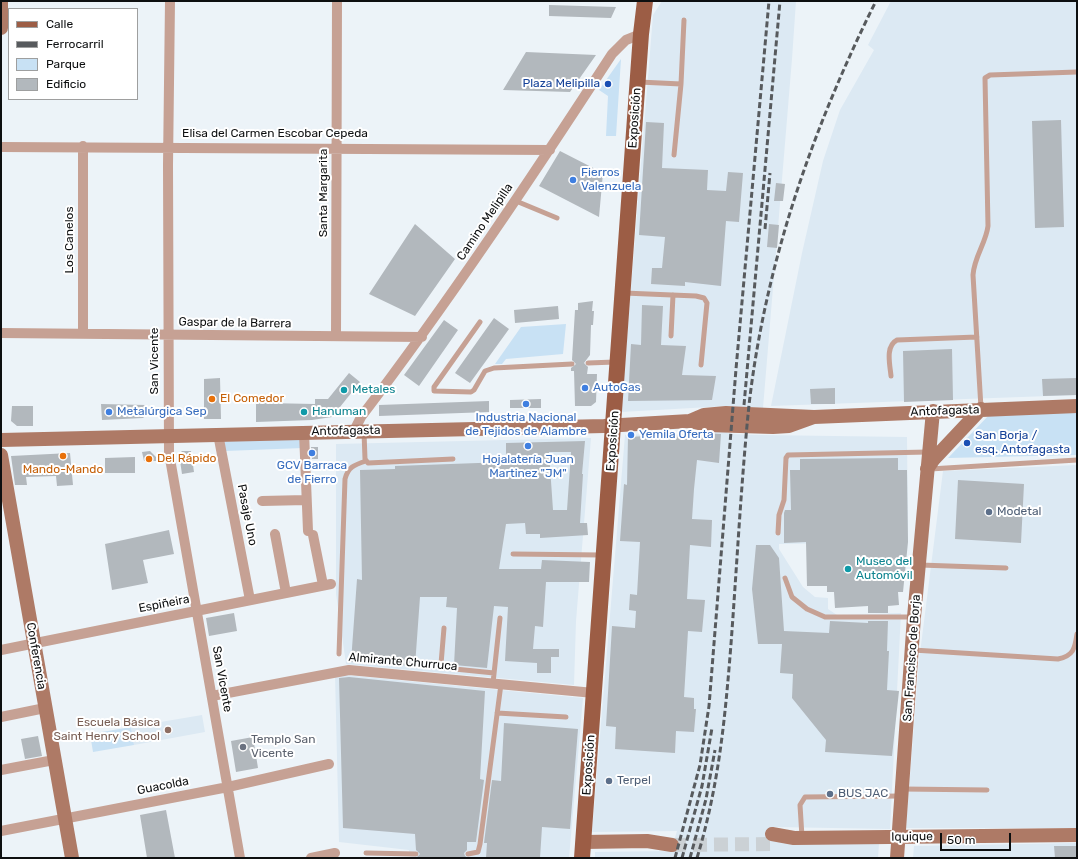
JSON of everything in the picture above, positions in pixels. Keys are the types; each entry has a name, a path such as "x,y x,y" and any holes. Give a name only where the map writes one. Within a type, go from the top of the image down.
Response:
{"main road":[{"name":"Exposición","path":"583,850 641,34 645,1"}],"street":[{"path":"1,1 1,28"},
{"name":"San Vicente","path":"170,1 168,147 168,335 170,459 240,858"},
{"name":"Santa Margarita","path":"336,336 337,1"},
{"name":"Camino Melipilla","path":"359,430 361,417 422,337 516,201 612,54 626,40 641,34"},
{"name":"Elisa del Carmen Escobar Cepeda","path":"1,147 83,146 550,150"},
{"name":"Los Canelos","path":"82,334 83,146"},
{"name":"Gaspar de la Barrera","path":"1,333 422,337"},
{"name":"Antofagasta","path":"1,440 359,430 614,425 690,422 704,415 726,413 814,417 1077,406"},
{"path":"927,469 933,460 981,409"},
{"name":"San Francisco de Borja","path":"897,858 914,617 933,411"},
{"path":"262,501 306,500 304,432"},
{"name":"Pasaje Uno","path":"218,434 250,600"},
{"name":"Conferencia","path":"1,455 72,858"},
{"name":"Espiñeira","path":"1,650 327,585 311,533 306,500"},
{"path":"275,534 286,593"},
{"name":"Almirante Churruca","path":"212,696 349,670 496,680 594,693"},
{"path":"1,717 45,708"},
{"path":"1,770 54,760"},
{"name":"Guacolda","path":"1,831 228,787 329,764"},
{"name":"Iquique","path":"772,839 1077,835"},
{"path":"583,850 647,841 673,840"},
{"path":"311,858 335,853"}],"lane":[{"path":"674,155 681,84 684,20"},
{"path":"981,409 974,267 987,234 989,213 986,78 990,75 1077,72"},
{"path":"638,82 681,84"},
{"path":"516,201 557,218"},
{"path":"623,293 696,296 704,298 707,303 701,365"},
{"path":"671,336 673,295"},
{"path":"480,322 434,387 434,390 471,392 474,390 485,371 494,368 572,364"},
{"path":"891,376 889,347 892,342 897,340 977,337"},
{"path":"588,363 618,362"},
{"path":"359,430 366,461"},
{"path":"778,533 779,515 784,500 786,458 788,455 929,452"},
{"path":"338,654 345,479 348,469 366,461 370,463 453,459"},
{"path":"927,469 1077,460"},
{"path":"513,554 604,555"},
{"path":"919,565 1006,568"},
{"path":"785,578 792,596 807,609 824,617 914,617"},
{"path":"468,854 478,852 480,844 497,713 496,680 500,618"},
{"path":"444,628 441,664 445,668 496,680"},
{"path":"912,650 1058,659 1067,657 1074,651 1077,634"},
{"path":"497,713 566,717"},
{"path":"798,838 800,805 805,796 987,790"},
{"path":"366,853 416,854"}],"shaded area":[{"path":"662,1 796,1 763,408 728,406 621,412 653,15"},
{"path":"891,1 1077,1 1077,395 771,406 802,253 823,161 840,110 874,50 868,45"},
{"path":"724,431 730,434 907,437 908,542 779,544 779,549 803,587 815,597 828,598 828,609 837,615 901,613 890,829 774,827 776,841 879,844 878,858 595,858 595,852 671,851 677,831 592,832 625,435"},
{"path":"591,438 576,621 574,685 346,664 336,594 336,444"},
{"path":"1077,465 1077,828 906,828 919,661 943,471"},
{"path":"335,674 583,698 569,858 410,858 409,850 339,842"},
{"name":"Escuela Básica Saint Henry School","path":"202,715 205,732 134,745 131,727"},
{"path":"1077,843 1077,858 913,858 914,846"}],"green space":[{"path":"621,59 616,136 606,136 608,96 599,90"},
{"path":"566,324 563,354 506,359 502,364 495,364 521,327"},
{"path":"1077,411 1077,455 948,458 989,415"},
{"path":"303,437 303,448 225,451 223,440"},
{"path":"131,727 134,745 93,752 90,734"}],"building":[{"path":"549,5 616,7 611,18 549,16"},
{"path":"526,52 596,55 570,92 503,90"},
{"path":"1061,120 1064,227 1035,228 1032,121"},
{"path":"646,122 664,123 662,168 708,170 707,190 726,191 728,172 743,173 739,222 726,221 721,286 685,282 685,286 651,284 652,268 662,268 665,237 639,235"},
{"name":"Fierros Valenzuela","path":"560,151 603,173 599,217 539,186"},
{"path":"776,183 785,184 783,201 774,201"},
{"path":"415,224 455,259 415,316 369,294"},
{"path":"769,224 779,225 777,248 767,247"},
{"path":"593,301 592,311 594,311 593,325 591,325 590,355 584,363 588,367 587,374 597,374 596,402 591,406 575,406 574,371 571,371 571,368 576,364 572,360 575,310 578,310 578,303"},
{"path":"642,305 663,306 661,345 686,346 682,375 716,376 712,400 628,401 631,344 641,345"},
{"path":"558,306 559,319 515,323 514,310"},
{"path":"494,318 509,329 470,383 455,373"},
{"path":"444,320 458,330 419,386 404,375"},
{"path":"952,349 953,400 904,402 903,351"},
{"path":"349,373 360,382 332,417 312,420 256,422 256,395 265,396 265,403 315,404 315,399 328,399"},
{"name":"El Comedor","path":"220,378 221,419 204,419 204,379"},
{"path":"1077,378 1077,395 1043,396 1042,379"},
{"path":"835,388 835,404 811,404 810,389"},
{"name":"Industria Nacional de Tejidos de Alambre","path":"541,399 541,408 510,408 510,400"},
{"path":"489,401 489,412 379,416 379,405"},
{"path":"101,404 146,405 146,415 143,418 102,420"},
{"path":"12,406 33,406 33,426 17,426 11,421"},
{"path":"704,433 721,434 719,463 697,460 694,489 692,519 712,520 711,547 690,545 687,599 705,600 702,632 688,631 684,697 694,698 694,709 696,709 694,732 676,731 675,753 615,749 616,727 606,726 612,626 635,628 636,611 629,610 630,594 637,595 640,542 620,541 624,484 627,485 628,437"},
{"path":"585,441 580,523 587,523 588,535 540,538 540,534 526,534 525,523 506,524 499,569 541,569 542,560 590,562 589,582 546,582 543,627 535,626 533,649 559,649 559,657 551,657 551,673 537,673 537,663 505,661 508,607 494,606 487,668 454,665 457,608 446,607 447,597 420,597 415,666 351,662 357,579 362,580 360,470 395,469 395,466 506,462 506,443","holes":["549,452 571,452 567,510 553,510"]},
{"path":"311,447 318,447 318,459 312,459"},
{"name":"Del Rápido","path":"150,451 160,461 144,461 142,452"},
{"path":"182,451 191,451 194,472 182,474 179,454"},
{"path":"70,453 73,485 57,486 56,476 26,477 27,485 15,485 11,456"},
{"path":"135,457 135,473 105,473 105,458"},
{"path":"898,458 898,470 907,470 908,542 903,592 898,592 899,605 888,606 888,613 868,613 868,606 835,608 834,592 827,592 827,586 807,586 806,542 784,543 784,513 785,510 791,510 790,470 800,470 800,459"},
{"name":"Modetal","path":"958,480 1024,484 1021,543 955,539"},
{"path":"169,530 174,554 143,560 148,583 112,590 105,544"},
{"path":"756,545 770,545 779,558 784,631 829,633 830,621 868,623 868,621 888,621 887,651 889,651 887,690 899,691 892,756 825,752 826,740 792,698 793,674 780,673 782,644 758,644 752,589"},
{"path":"234,613 237,631 209,636 206,618"},
{"path":"349,677 485,691 480,779 484,780 476,842 467,842 467,850 464,853 468,858 416,858 420,854 416,850 415,834 343,828 339,678"},
{"path":"504,723 578,729 570,829 542,827 540,858 486,858 487,843 484,843 492,780 501,781"},
{"path":"38,736 42,756 25,759 21,739"},
{"path":"253,737 258,768 236,772 231,741"},
{"path":"166,810 175,858 147,858 140,815"},
{"path":"1054,846 1077,846 1077,858 1055,858"}],"tunnel":[{"path":"672,845 772,844"}],"railway":[{"path":"675,858 700,765 709,706 736,369 769,1"},
{"path":"744,405 780,1"},
{"path":"697,858 711,804 720,752 731,644 741,494 749,405 756,352 780,248 812,147 853,49 876,1"},
{"path":"765,229 770,173"},
{"path":"682,858 702,786 712,728"},
{"path":"690,858 706,799 715,750"}],"place":[{"name":"Plaza Melipilla","path":"608,84"},
{"name":"Fierros Valenzuela","path":"573,180"},
{"name":"AutoGas","path":"585,388"},
{"name":"Metales","path":"344,390"},
{"name":"El Comedor","path":"212,399"},
{"name":"Industria Nacional de Tejidos de Alambre","path":"526,404"},
{"name":"Metalúrgica Sep","path":"109,412"},
{"name":"Hanuman","path":"304,412"},
{"name":"Yemila Oferta","path":"631,435"},
{"name":"San Borja / esq. Antofagasta","path":"967,443"},
{"name":"Hojalatería Juan Martinez \"JM\"","path":"528,446"},
{"name":"GCV Barraca de Fierro","path":"312,453"},
{"name":"Mando-Mando","path":"63,456"},
{"name":"Del Rápido","path":"149,459"},
{"name":"Modetal","path":"989,512"},
{"name":"Museo del Automóvil","path":"848,569"},
{"name":"Escuela Básica Saint Henry School","path":"168,730"},
{"name":"Templo San Vicente","path":"243,747"},
{"name":"Terpel","path":"609,781"},
{"name":"BUS JAC","path":"830,794"}]}
